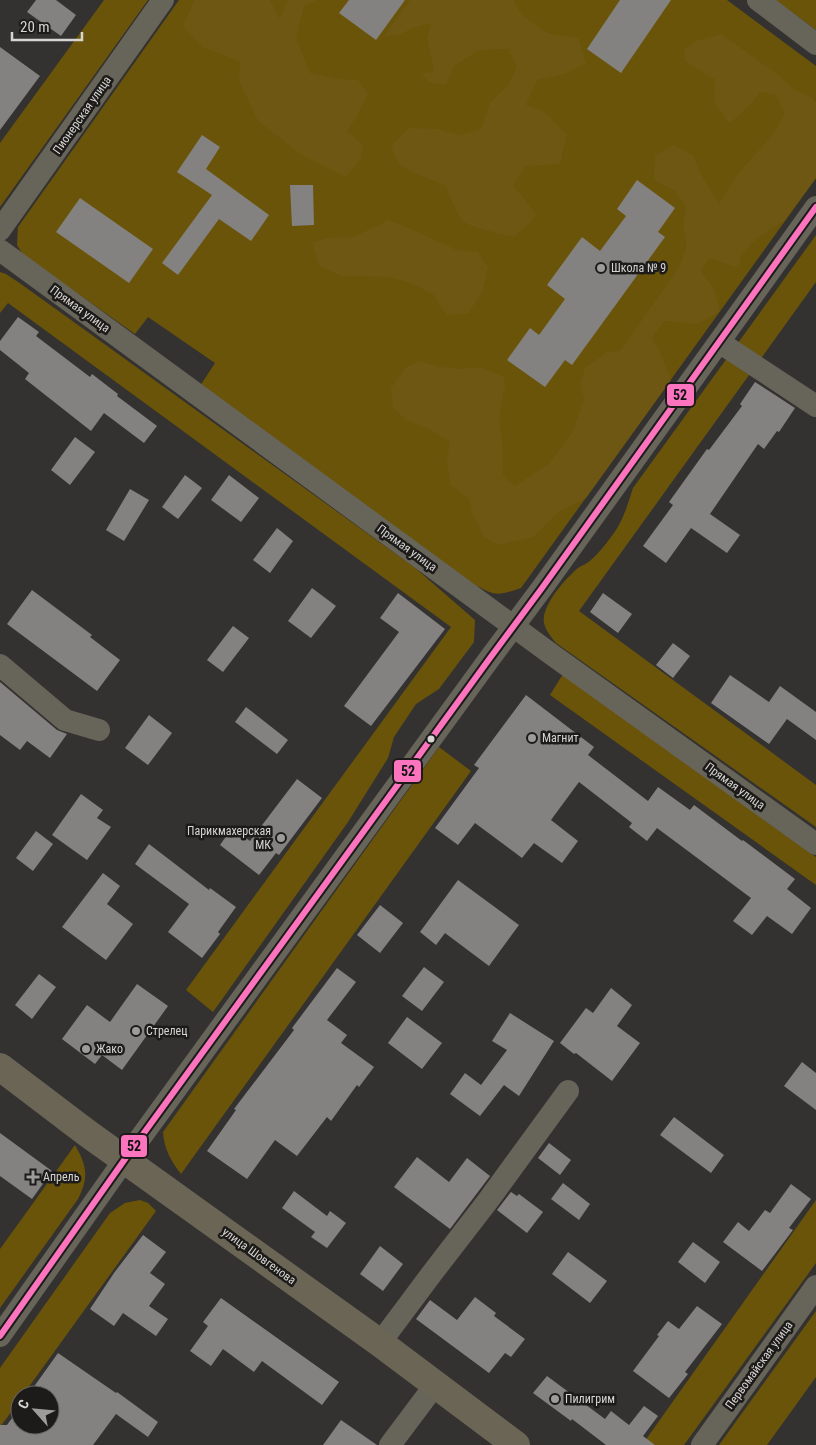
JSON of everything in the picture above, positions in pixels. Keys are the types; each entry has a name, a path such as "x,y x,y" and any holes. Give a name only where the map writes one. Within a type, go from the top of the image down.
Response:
{"main road":[{"name":"улица Шовгенова","path":"0,1067 87,1133 380,1343 516,1445"}],"street":[{"name":"Пионерская улица","path":"0,230 164,0"},
{"path":"758,0 816,44"},
{"path":"0,1336 125,1159 816,207"},
{"name":"Прямая улица","path":"0,250 513,627 816,844"},
{"path":"718,342 816,406"},
{"path":"0,665 64,720 100,730"},
{"path":"380,1343 568,1091"},
{"name":"Первомайская улица","path":"702,1445 816,1286"},
{"path":"390,1445 435,1385"}],"shaded area":[{"path":"104,0 148,0 0,207 0,143"},
{"path":"179,0 727,0 816,66 816,178 521,588 497,594 475,585 198,389 215,363 148,317 135,334 23,255 17,245 18,227"},
{"path":"194,0 270,0 280,19 288,0 317,0 304,6 296,38 310,73 339,79 358,80 368,94 347,131 363,145 361,159 346,177 302,155 258,121 239,81 240,61 204,48 183,27"},
{"path":"410,0 514,0 518,9 523,14 545,31 556,35 578,38 586,63 564,74 537,80 526,105 544,111 567,135 560,164 526,166 513,186 536,215 514,237 480,229 464,222 456,211 446,186 412,172 397,161 391,146 409,128 437,129 460,135 481,129 490,103 509,84 517,66 508,49 479,50 454,66 446,85 431,83 421,73 434,72 427,38 431,23 398,35 384,36"},
{"path":"775,0 816,0 816,30"},
{"path":"721,34 776,73 795,90 813,98 816,103 816,178 785,220 755,240 741,255 739,268 709,258 701,271 714,289 720,311 697,324 664,321 652,338 663,358 671,380 586,498 558,512 533,537 498,545 484,537 472,512 470,500 450,484 447,459 450,442 429,429 408,421 393,408 391,388 406,367 420,361 441,367 459,369 481,367 504,377 505,386 499,417 502,439 503,476 515,486 548,464 572,433 584,399 580,383 585,368 607,352 620,351 680,266 687,243 683,227 686,206 674,190 654,180 655,156 673,145 693,155 704,180 719,203 737,175 774,133 785,113 776,95 761,92 729,124 714,101 715,80 685,61 684,49 696,41"},
{"path":"388,220 457,250 478,252 488,268 482,293 468,313 447,315 433,294 411,283 389,277 341,276 319,266 312,243 327,238 352,237"},
{"path":"816,235 816,282 579,611 816,785 816,827 556,643 547,631 544,616 555,593 578,568 596,555 619,526 633,488"},
{"path":"0,272 21,284 414,567 475,620 474,642 439,689 416,704 394,737 388,758 348,822 213,1012 186,990 451,627 8,303 0,313"},
{"path":"563,674 816,857 816,885 550,695"},
{"path":"439,747 471,771 181,1174 169,1154 163,1132"},
{"path":"75,1145 82,1159 85,1172 82,1191 0,1308 0,1249"},
{"path":"140,1200 148,1203 156,1211 30,1385 10,1385 10,1414 0,1427 0,1368 110,1213 125,1203"},
{"path":"816,1200 816,1263 684,1445 642,1445"},
{"path":"816,1311 816,1377 767,1445 719,1445"}],"building":[{"path":"36,0 56,0 76,15 61,36 27,12"},
{"path":"349,0 405,0 376,40 339,13"},
{"path":"620,0 671,0 621,73 587,49"},
{"path":"0,47 40,76 0,130"},
{"path":"202,135 220,147 206,169 269,215 251,241 219,219 178,275 162,263 212,195 177,172"},
{"name":"Школа № 9","path":"637,180 675,208 658,232 665,237 572,365 565,360 545,387 507,360 530,328 539,335 565,299 547,285 582,237 600,251 626,216 617,209"},
{"path":"290,185 313,185 314,225 292,226"},
{"path":"80,198 153,249 129,283 56,232"},
{"path":"18,317 39,332 36,336 90,377 92,374 118,394 117,396 157,426 144,443 104,413 91,431 25,379 29,373 0,350 0,341"},
{"path":"755,382 795,408 779,432 777,431 764,449 758,444 710,514 740,535 727,553 691,528 666,563 643,546 673,505 669,502 707,449 709,450 742,406 740,404"},
{"path":"75,437 95,452 70,485 51,470"},
{"path":"185,475 202,488 178,519 162,507"},
{"path":"229,475 259,498 241,522 211,500"},
{"path":"130,489 149,500 124,541 106,530"},
{"path":"277,528 293,541 270,573 253,560"},
{"path":"312,588 336,606 311,638 288,621"},
{"path":"32,590 92,635 90,637 120,660 97,691 7,624"},
{"path":"398,593 445,629 371,726 344,706 399,632 380,618"},
{"path":"603,593 632,614 618,633 590,612"},
{"path":"233,626 249,638 223,672 207,660"},
{"path":"673,643 690,656 673,678 656,665"},
{"path":"730,675 769,702 780,686 816,712 816,740 787,719 769,744 711,703"},
{"path":"0,682 57,730 67,734 50,758 27,741 20,750 0,735"},
{"path":"526,695 594,747 588,755 648,801 658,787 690,810 694,805 795,879 787,889 811,908 792,934 767,916 752,935 733,921 751,898 657,828 647,841 629,827 632,823 579,782 551,820 578,841 562,863 534,843 522,858 475,823 458,845 435,828 479,768 474,765"},
{"path":"246,707 288,740 277,754 235,722"},
{"path":"149,715 172,733 148,765 125,748"},
{"path":"297,779 322,798 279,855 276,853 259,875 220,845 232,828 250,841"},
{"path":"81,794 103,810 97,818 111,827 87,860 52,835"},
{"path":"36,831 53,844 33,871 16,858"},
{"path":"149,844 209,890 210,888 236,907 218,932 220,934 202,958 168,932 189,904 135,864"},
{"path":"103,873 120,886 107,904 133,924 106,960 62,927"},
{"path":"458,880 519,925 489,966 445,933 436,945 420,932"},
{"path":"380,905 403,923 380,953 357,935"},
{"path":"424,967 444,982 422,1011 402,996"},
{"path":"337,968 356,982 327,1020 347,1035 341,1043 374,1067 359,1087 357,1085 331,1121 327,1117 297,1156 275,1140 247,1179 207,1151 236,1110 234,1109 294,1030 292,1028"},
{"path":"39,974 56,987 32,1019 15,1005"},
{"path":"137,984 168,1006 122,1070 102,1055 95,1064 62,1039 87,1005 110,1022"},
{"path":"611,988 632,1005 617,1026 640,1043 612,1081 560,1043 586,1008 593,1013"},
{"path":"510,1013 554,1041 519,1096 504,1085 480,1116 450,1094 465,1073 481,1085 507,1050 492,1041"},
{"path":"407,1017 442,1043 422,1069 388,1043"},
{"path":"802,1062 816,1073 816,1110 784,1086"},
{"path":"674,1117 724,1155 711,1173 660,1135"},
{"path":"0,1133 52,1171 32,1199 0,1176"},
{"path":"549,1143 571,1160 560,1175 538,1158"},
{"path":"417,1157 449,1182 467,1158 490,1176 450,1229 394,1187"},
{"path":"563,1183 590,1204 579,1220 551,1199"},
{"path":"791,1184 811,1199 789,1228 793,1230 762,1271 723,1242 738,1222 749,1231 765,1210 770,1213"},
{"path":"294,1191 327,1216 330,1211 346,1223 327,1248 311,1237 315,1232 282,1208"},
{"path":"511,1192 517,1196 519,1194 543,1212 527,1233 497,1210"},
{"path":"143,1235 166,1252 150,1273 165,1284 149,1306 168,1319 156,1336 123,1313 114,1326 90,1309"},
{"path":"693,1242 720,1262 705,1283 678,1262"},
{"path":"380,1246 403,1264 383,1291 360,1274"},
{"path":"568,1252 607,1281 590,1303 552,1274"},
{"path":"475,1297 496,1313 494,1316 525,1339 511,1357 505,1353 489,1373 416,1319 430,1300 457,1320"},
{"path":"221,1298 339,1382 322,1405 262,1361 254,1372 223,1349 211,1366 190,1351 208,1326 203,1322"},
{"path":"697,1306 722,1324 685,1372 688,1374 669,1398 633,1371 668,1321 679,1329"},
{"path":"58,1353 158,1422 148,1437 116,1414 93,1445 0,1445 0,1425 7,1425 10,1421 10,1435 60,1435 60,1385 35,1385"},
{"path":"547,1376 605,1419 611,1411 629,1425 644,1406 658,1416 643,1436 655,1445 606,1445 533,1393"},
{"path":"341,1420 377,1445 323,1445"}],"transit line":[{"name":"52","path":"0,1336 125,1159 542,588 816,207"}],"place":[{"name":"Школа № 9","path":"601,268"},
{"name":"Магнит","path":"532,738"},
{"name":"Парикмахерская МК","path":"281,838"},
{"name":"Стрелец","path":"136,1031"},
{"name":"Жако","path":"86,1049"},
{"name":"Апрель","path":"33,1177"},
{"name":"Пилигрим","path":"555,1399"}]}
